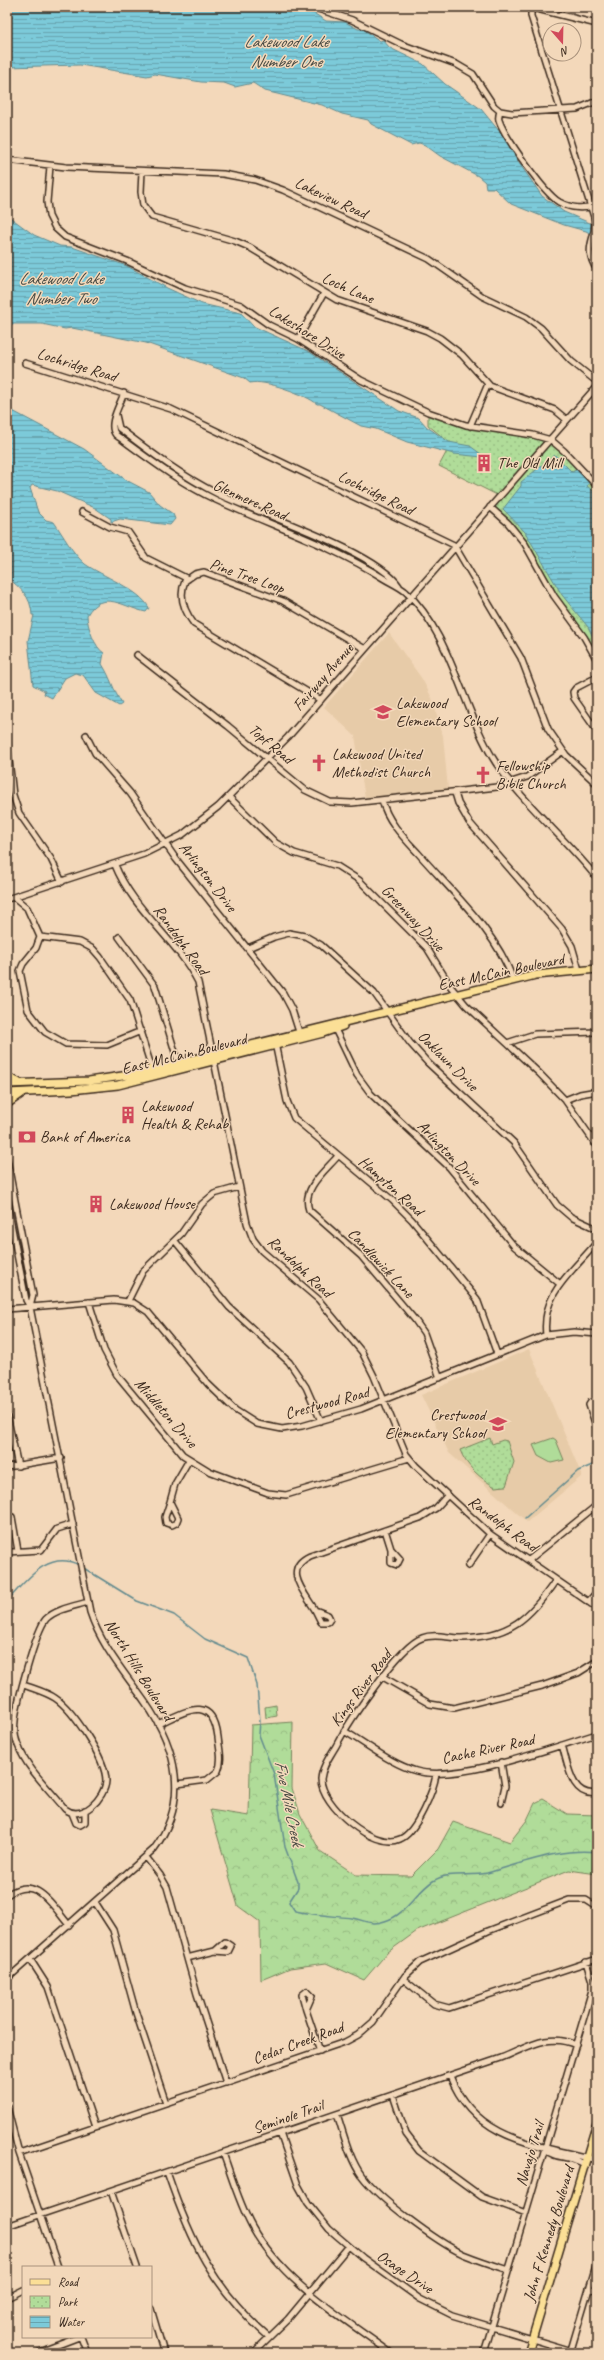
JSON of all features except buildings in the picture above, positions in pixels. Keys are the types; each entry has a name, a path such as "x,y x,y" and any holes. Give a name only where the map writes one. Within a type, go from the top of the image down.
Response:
{"main road":[{"name":"East McCain Boulevard","path":"7,1093 102,1088 179,1066 513,980 550,972 597,969"},
{"name":"East McCain Boulevard","path":"300,1035 334,1029 364,1018"},
{"name":"East McCain Boulevard","path":"7,1084 94,1080 153,1073"},
{"path":"7,1077 28,1083"},
{"path":"7,1104 12,1099 25,1093"},
{"name":"John F Kennedy Boulevard","path":"528,2353 597,2123"}],"street":[{"path":"312,7 352,20 401,44 456,64 473,74 494,106 500,111 512,113 561,111 577,109 597,101"},
{"path":"597,24 530,7 531,16 591,207 595,224 590,255 597,270"},
{"path":"500,111 499,120 546,191 558,201 570,206 584,209 597,205"},
{"name":"Lakeview Road","path":"7,160 50,166 142,171 200,172 237,176 262,183 303,198 429,259 482,296 526,317 541,328 571,361 597,382"},
{"name":"Lakeshore Drive","path":"50,166 47,202 49,216 55,228 65,237 127,261 185,288 241,305 278,331 298,339 361,380 435,415 470,426 533,435 549,441 564,451 597,486"},
{"name":"Loch Lane","path":"142,171 141,192 144,205 155,218 242,244 324,293 357,308 408,325 440,338 462,355 488,384 554,410 567,420"},
{"path":"298,339 324,293"},
{"name":"Lochridge Road","path":"25,363 154,402 201,423 455,546"},
{"path":"470,426 488,384"},
{"name":"Fairway Avenue","path":"7,899 144,854 166,844 193,827 229,797 268,758 321,700 597,386"},
{"name":"Glenmere Road","path":"124,393 116,415 118,428 189,478 219,494 361,556 386,573 399,587 412,597 432,624 484,741 496,762 512,783 573,848 597,878"},
{"path":"490,507 508,523 525,544 554,596 584,637 597,660"},
{"path":"82,512 110,527 128,532 133,536 141,553 146,558 188,579"},
{"path":"455,546 521,658 544,722 563,751 597,784"},
{"name":"Pine Tree Loop","path":"321,700 194,624 185,610 182,600 183,588 188,579 195,574 206,573 283,601 365,649"},
{"name":"Topf Road","path":"137,655 268,758 305,790 324,800 342,804 486,790 512,783 537,771 563,751"},
{"path":"597,678 576,688 573,695 597,730"},
{"name":"Arlington Drive","path":"86,735 95,753 130,793 166,844 283,993 292,1010 300,1035"},
{"path":"7,742 9,779 19,813 52,858 62,882"},
{"path":"455,793 458,803 469,822 562,929 572,946 579,970"},
{"name":"Greenway Drive","path":"229,797 276,843 294,853 337,866 359,880 427,948 457,994 565,1100 597,1146"},
{"path":"382,800 388,816 402,836 498,946 507,963 513,980"},
{"name":"Randolph Road","path":"115,864 128,891 187,964 198,982 212,1058 247,1223 258,1246 274,1263 318,1299 355,1344 370,1366 410,1458 447,1496 490,1534 597,1608"},
{"path":"14,897 27,908 40,937 36,948 23,964 20,971 28,1010 45,1032 66,1044 107,1045 142,1031"},
{"name":"Oaklawn Drive","path":"248,948 284,934 305,936 320,945 367,986 410,1043 428,1064 514,1143 557,1205 571,1216 597,1229"},
{"path":"40,937 80,942 93,949 130,1000 142,1031 153,1073"},
{"path":"119,937 155,986 179,1066"},
{"name":"Arlington Drive","path":"334,1029 357,1075 371,1094 449,1167 510,1242 560,1284"},
{"path":"507,1043 535,1034 597,1032"},
{"name":"Hampton Road","path":"275,1042 285,1094 291,1112 299,1124 402,1210 475,1295 483,1312 497,1354"},
{"path":"565,1100 580,1094 597,1091"},
{"name":"Candlewick Lane","path":"338,1156 309,1191 307,1201 309,1210 361,1256 415,1320 424,1333 440,1378"},
{"name":"North Hills Boulevard","path":"7,1160 33,1295 30,1307"},
{"path":"7,1309 89,1302 128,1301 143,1271 175,1241 205,1201 220,1192 239,1187"},
{"name":"North Hills Boulevard","path":"7,1203 26,1300 30,1307 93,1622 104,1645 158,1724 171,1755 177,1784 175,1804 167,1828 161,1840 146,1857 7,1979"},
{"path":"175,1241 229,1308 288,1362 306,1387 321,1421"},
{"path":"546,1335 547,1309 560,1284 597,1242"},
{"name":"Crestwood Road","path":"128,1301 148,1312 208,1384 235,1410 250,1420 268,1428 282,1429 321,1421 384,1401 546,1335 574,1332 597,1334"},
{"name":"Middleton Drive","path":"89,1302 104,1350 116,1375 169,1440 189,1460 209,1471 259,1491 286,1495 410,1458"},
{"path":"597,1402 591,1402 589,1405 597,1428"},
{"path":"594,1420 597,1410"},
{"path":"7,1415 18,1466"},
{"path":"7,1468 60,1458"},
{"path":"170,1502 175,1484 189,1460"},
{"path":"314,1610 297,1579 296,1569 300,1562 310,1556 427,1514 447,1496"},
{"path":"529,1560 597,1505"},
{"path":"12,1517 18,1551"},
{"path":"7,1552 41,1550 57,1529 73,1524"},
{"path":"385,1530 391,1549"},
{"path":"468,1566 490,1534"},
{"name":"Kings River Road","path":"436,1774 422,1813 405,1837 392,1841 361,1832 347,1821 331,1802 322,1785 324,1768 344,1731 363,1702 412,1644 423,1637 471,1637 499,1632 516,1625 534,1610 556,1580"},
{"path":"588,1602 597,1592"},
{"path":"24,1685 49,1694 61,1703 101,1759 105,1776 104,1789 97,1800 85,1810 72,1812 66,1809 23,1756 18,1745 15,1721 24,1685 40,1631 45,1620 57,1612 88,1602"},
{"path":"383,1677 430,1704 454,1708 542,1686 578,1673 597,1660"},
{"path":"158,1724 197,1709 208,1712 215,1720 221,1758 218,1771 207,1780 177,1784"},
{"name":"Cache River Road","path":"344,1731 405,1766 422,1772 436,1774 501,1762 597,1734"},
{"path":"562,1745 577,1787 587,1794 597,1793"},
{"path":"501,1762 505,1786 501,1803"},
{"path":"72,1812 76,1823 80,1825 86,1822 85,1810"},
{"path":"146,1857 160,1874 167,1888 226,2083"},
{"path":"7,1895 22,1887 35,1889 69,1924"},
{"name":"Cedar Creek Road","path":"19,2153 320,2051 353,2038 370,2025 414,1966 428,1958 488,1931 569,1900 586,1900 597,1907"},
{"path":"95,1902 113,1930 136,2013 166,2103"},
{"path":"187,1958 215,1951"},
{"path":"30,1959 48,1987 95,2127"},
{"path":"403,1979 434,2004 450,2008 597,1959"},
{"name":"Navajo Trail","path":"484,2353 593,1986 586,1962"},
{"path":"306,2010 320,2051"},
{"name":"Seminole Trail","path":"7,2226 450,2076 501,2058 540,2041 561,2040 576,2044"},
{"path":"450,2076 457,2092 471,2111 508,2136 545,2149 597,2160"},
{"path":"393,2095 406,2134 419,2151 482,2197 526,2213"},
{"path":"7,2107 19,2153 58,2266"},
{"path":"337,2114 356,2165 366,2181 380,2196 451,2247 474,2258 509,2270"},
{"name":"Osage Drive","path":"280,2133 298,2185 308,2203 328,2229 348,2247 409,2292 432,2306 452,2315 579,2353"},
{"path":"545,2149 550,2153 579,2161 585,2165"},
{"path":"223,2153 240,2202 253,2228 280,2265 310,2294 391,2353"},
{"path":"167,2172 187,2228 208,2268 237,2306 269,2337"},
{"path":"111,2191 137,2266"},
{"path":"253,2353 288,2319 348,2247"},
{"path":"571,2350 597,2262"},
{"path":"589,2288 597,2290"},
{"path":"7,2298 22,2290"},
{"path":"152,2312 164,2353"},
{"path":"37,2353 77,2338"},
{"path":"80,2338 86,2353"}],"shaded area":[{"name":"Lakewood Elementary School","path":"389,633 422,679 432,698 443,736 448,789 365,798 355,736 324,707"},
{"name":"Crestwood Elementary School","path":"529,1349 582,1476 527,1522 449,1453 421,1395"}],"green space":[{"path":"428,412 456,422 551,440 597,486 597,660 570,620 521,541 490,507 499,496 439,466 446,453 446,440 428,425"},
{"path":"490,1438 492,1444 503,1440 507,1441 514,1462 506,1486 495,1487 484,1480 466,1461 460,1450"},
{"path":"553,1438 556,1440 564,1460 551,1463 538,1456 533,1445"},
{"path":"276,1705 277,1716 266,1718 265,1707"},
{"path":"293,1722 292,1788 300,1814 320,1851 356,1875 411,1876 438,1849 453,1822 510,1842 527,1820 535,1803 543,1799 567,1814 597,1815 597,1874 569,1870 417,1931 388,1952 364,1980 326,1963 290,1968 261,1980 260,1922 238,1906 210,1810 249,1816 251,1725"}],"water":[{"name":"Lakewood Lake Number One","path":"7,7 302,7 305,11 315,14 326,21 345,22 358,29 363,29 380,41 383,40 390,48 423,64 445,84 481,109 504,137 519,163 542,196 564,212 597,226 597,237 586,231 564,225 511,204 494,188 486,188 485,182 478,176 440,156 425,145 419,143 411,145 371,124 368,120 342,114 322,105 265,91 253,83 235,87 224,83 201,82 155,74 147,76 80,65 7,67"},
{"name":"Lakewood Lake Number Two","path":"7,215 34,235 60,246 72,247 127,266 167,288 202,304 241,313 253,326 308,351 399,411 419,418 427,427 449,442 470,446 481,454 482,457 454,454 407,442 376,429 361,426 295,392 265,383 250,383 244,378 146,343 72,328 65,329 42,324 7,324"},
{"path":"7,408 84,449 126,480 149,492 160,505 173,514 175,519 170,525 120,519 111,522 111,519 95,508 57,491 32,485 30,488 38,512 46,520 54,522 72,550 81,560 85,564 120,583 138,595 145,601 149,608 146,612 107,601 93,607 87,615 88,625 92,636 104,653 102,664 122,704 119,706 96,693 83,675 75,673 65,678 52,698 44,694 45,691 33,685 28,641 34,615 32,615 30,603 24,593 7,577"},
{"path":"555,455 572,472 578,469 590,482 587,486 597,494 597,645 588,627 562,595 525,532 503,509 521,486 521,482"}],"waterway":[{"path":"525,1518 578,1471 597,1463"},
{"name":"Five Mile Creek","path":"7,1601 30,1577 48,1564 57,1561 68,1561 79,1565"},
{"name":"Five Mile Creek","path":"82,1567 137,1601 174,1615 205,1639 248,1658 257,1685 260,1721 259,1735 274,1774 285,1847 298,1882 298,1888 289,1902 295,1911 352,1918 375,1923 385,1921 399,1914 421,1891 439,1878 453,1875 474,1875 487,1873 555,1854 583,1851 597,1852"}],"place":[{"name":"The Old Mill","path":"484,463"},
{"name":"Lakewood Elementary School","path":"383,712"},
{"name":"Lakewood United Methodist Church","path":"319,763"},
{"name":"Fellowship Bible Church","path":"483,775"},
{"name":"Lakewood Health & Rehab","path":"128,1115"},
{"name":"Bank of America","path":"27,1137"},
{"name":"Lakewood House","path":"96,1204"},
{"name":"Crestwood Elementary School","path":"498,1424"}]}
